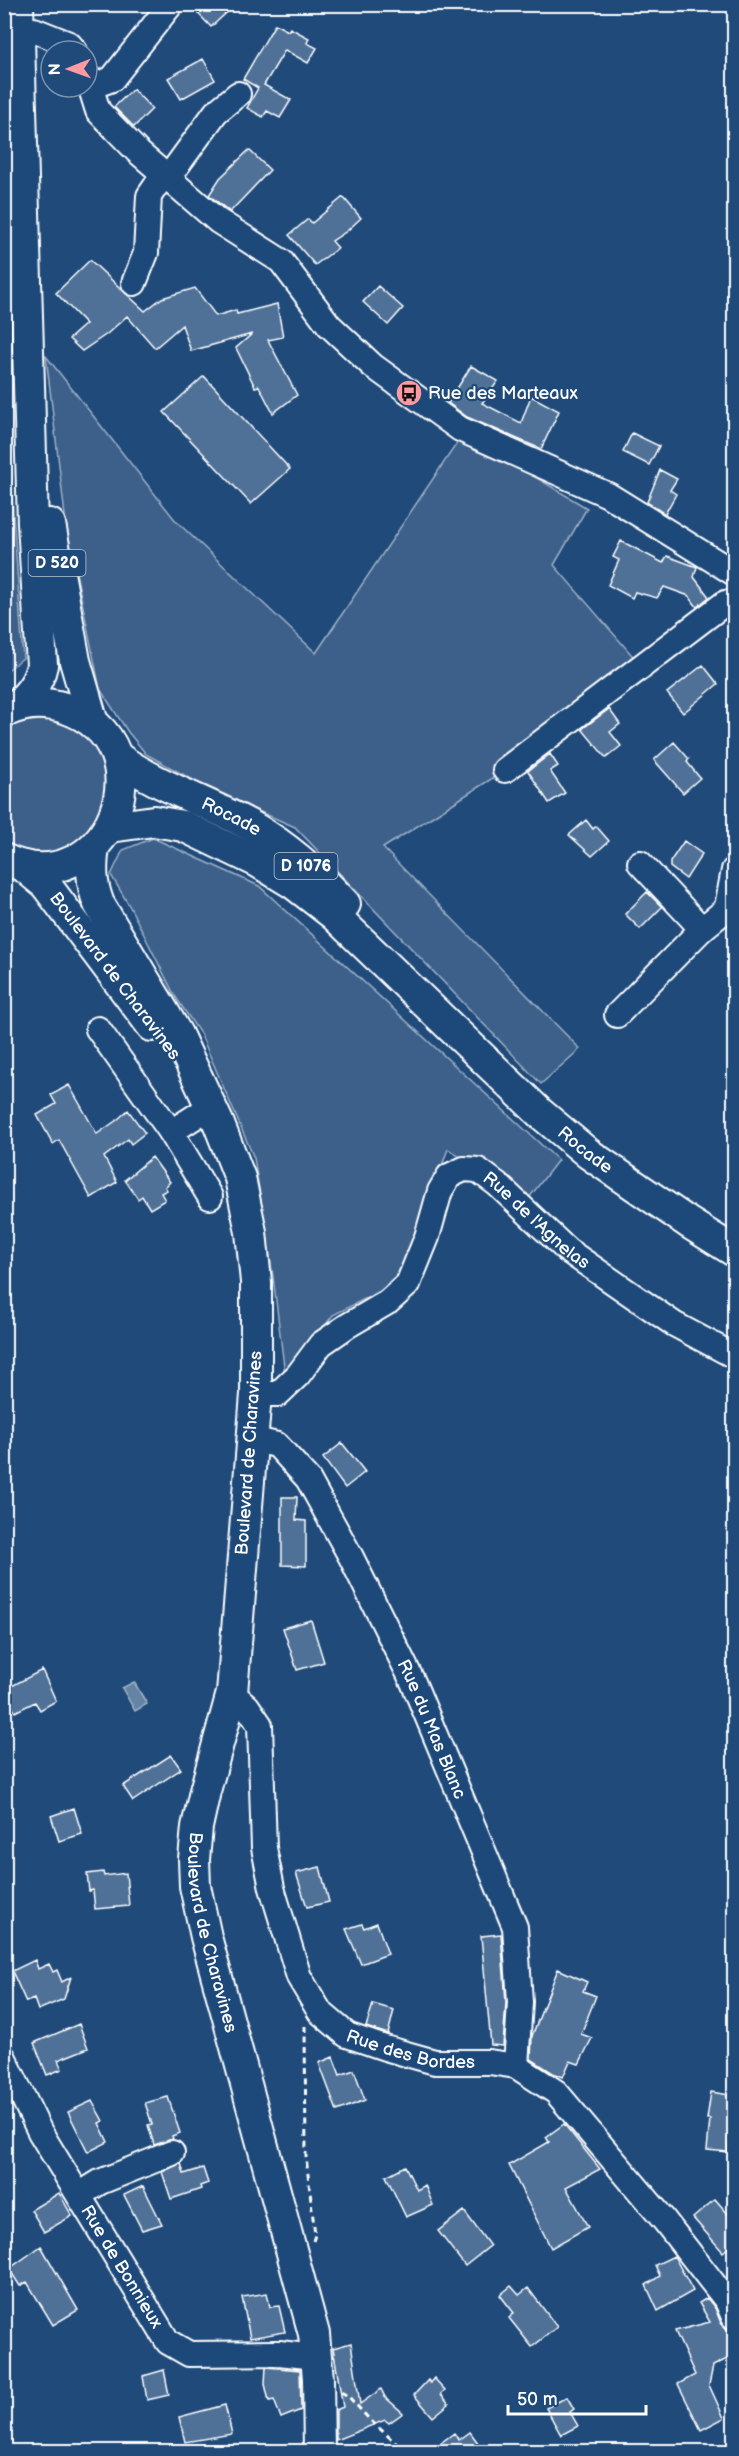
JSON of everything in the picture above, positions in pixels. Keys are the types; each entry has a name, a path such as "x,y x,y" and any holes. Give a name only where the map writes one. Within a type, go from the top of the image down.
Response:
{"main road":[{"name":"Boulevard de Charavines","path":"10,709 32,690 39,678 42,665 33,524 30,402 12,41 18,4"},
{"name":"Boulevard de Charavines","path":"30,402 75,661 93,723"},
{"name":"Boulevard de Charavines","path":"10,709 35,703 56,705 75,711 93,723 107,738 117,757 121,781 119,805 102,837 91,870 92,887 99,904 177,1034 240,1178 250,1232 256,1282 256,1394 232,1693 197,1827 195,1886 206,1937 314,2334 319,2451"},
{"name":"Rocade","path":"117,757 145,776 251,826 278,842 301,860 372,932 453,1029"},
{"name":"Rocade","path":"102,837 140,822 165,822 207,836 258,862 294,884 334,915 540,1113 589,1154 650,1198 735,1251"},
{"name":"Boulevard de Charavines","path":"14,863 42,868 61,865 78,858 102,837"},
{"name":"Boulevard de Charavines","path":"14,863 53,893 206,1099"}],"street":[{"path":"99,80 112,79 160,8"},
{"path":"12,41 34,30 56,39"},
{"path":"134,283 146,253 149,196 216,112 238,94"},
{"path":"94,99 98,111 138,152 219,221 281,261 298,287 336,332 374,366 460,429 608,495 735,573"},
{"path":"505,770 725,603 735,607"},
{"path":"640,863 702,929"},
{"path":"617,1015 702,929 731,905 735,870"},
{"path":"98,1029 171,1132 210,1197"},
{"path":"171,1132 206,1099"},
{"name":"Rue de l'Agnelas","path":"256,1394 278,1394 298,1375 321,1344 388,1302 408,1284 427,1237 440,1191 449,1176 464,1169 478,1170 497,1184 567,1250 665,1318 735,1356"},
{"name":"Rue du Mas Blanc","path":"251,1439 277,1445 308,1479 351,1557 413,1682 515,1927 520,2002 516,2066"},
{"name":"Rue des Bordes","path":"232,1693 248,1706 260,1725 264,1848 272,1888 299,1977 320,2012 347,2035 435,2062 489,2062 516,2066 556,2092 664,2220 727,2301 735,2317"},
{"name":"Rue de Bonnieux","path":"6,2067 40,2132 168,2342 189,2354 279,2353 317,2368"},
{"path":"79,2195 100,2182 172,2153"}],"path":[{"path":"304,2019 306,2157 315,2235 312,2243"},
{"path":"317,2368 370,2420 406,2451"}],"shaded area":[{"path":"46,356 176,521 316,653 463,434 587,508 554,565 651,677 383,848 580,1049 541,1084 295,827 217,793 146,754 128,732 100,689 66,524"},
{"path":"4,379 23,658 5,672 4,672"},
{"path":"50,719 78,731 95,745 107,769 109,788 98,821 86,835 71,845 54,851 31,853 5,843 5,732 20,722"},
{"path":"153,838 259,886 558,1160 526,1202 448,1149 416,1237 392,1285 333,1315 291,1371 285,1375 273,1276 254,1158 201,1035 175,996 130,907 111,875 123,850"},
{"path":"134,1682 147,1704 135,1711 122,1688"}],"building":[{"path":"189,4 236,4 211,27"},
{"path":"275,24 288,31 290,28 309,38 307,43 317,48 308,63 285,50 264,85 291,100 280,118 267,111 263,117 247,108 258,88 243,79"},
{"path":"203,59 215,80 181,99 168,78"},
{"path":"133,89 152,109 134,127 114,107"},
{"path":"249,150 270,170 230,212 209,195 220,178"},
{"path":"343,197 361,218 332,241 338,248 315,265 289,235 308,219 312,223"},
{"path":"90,260 145,311 162,298 195,288 216,316 236,310 237,314 277,304 283,337 268,340 297,395 273,413 259,386 255,387 236,348 252,334 191,351 182,325 155,348 127,316 107,334 82,351 69,339 86,324 56,293"},
{"path":"378,286 403,308 388,325 363,302"},
{"path":"471,366 498,381 482,403 521,423 531,396 559,411 541,449 467,417 448,403"},
{"path":"204,376 290,469 251,504 164,412"},
{"path":"632,433 659,446 649,465 623,452"},
{"path":"660,470 677,479 670,490 676,494 665,514 647,502"},
{"path":"621,541 663,563 667,556 697,567 694,577 709,597 697,607 689,596 664,587 657,598 635,592 632,598 608,585 619,560 613,557"},
{"path":"703,665 718,684 683,713 667,693"},
{"path":"609,709 620,724 610,732 621,746 606,758 582,729"},
{"path":"674,742 689,759 687,762 700,778 683,793 654,760"},
{"path":"550,754 558,766 550,771 565,793 549,803 528,771"},
{"path":"586,820 593,829 596,826 609,841 592,856 569,835"},
{"path":"684,841 702,854 686,879 670,867 670,862"},
{"path":"647,892 662,907 640,929 625,914"},
{"path":"69,1085 97,1134 128,1110 145,1133 131,1144 128,1139 104,1157 117,1182 91,1198 59,1140 53,1144 37,1115 56,1104 51,1095"},
{"path":"152,1157 170,1182 165,1187 167,1190 161,1193 165,1200 150,1209 142,1196 138,1199 125,1180"},
{"path":"342,1443 365,1472 345,1488 323,1458"},
{"path":"282,1497 297,1497 296,1520 306,1521 306,1566 282,1565"},
{"path":"311,1620 324,1662 297,1670 283,1628"},
{"path":"42,1670 56,1701 40,1710 35,1702 15,1712 4,1690"},
{"path":"171,1755 181,1769 133,1801 123,1786"},
{"path":"74,1808 82,1834 59,1841 51,1816"},
{"path":"320,1867 329,1902 307,1907 296,1873"},
{"path":"103,1872 104,1876 126,1873 129,1906 95,1909 93,1890 89,1891 87,1874"},
{"path":"377,1923 388,1954 361,1964 346,1929 362,1924 364,1928"},
{"path":"501,1934 506,2002 503,2046 491,2045 481,1936"},
{"path":"35,1960 38,1969 49,1964 53,1972 57,1970 62,1982 71,1977 64,1999 38,2010 34,1999 26,2002 12,1971"},
{"path":"558,1969 587,1982 583,1991 596,1996 581,2034 592,2038 579,2064 570,2061 563,2077 531,2059 532,2036"},
{"path":"373,2004 394,2010 388,2034 366,2027"},
{"path":"79,2024 88,2048 58,2060 62,2069 47,2075 34,2043"},
{"path":"333,2057 340,2075 354,2070 365,2100 337,2111 319,2063"},
{"path":"711,2092 735,2096 735,2117 732,2135 729,2135 728,2152 707,2150 710,2119 707,2119"},
{"path":"168,2097 180,2133 172,2136 173,2139 154,2145 148,2125 152,2124 145,2103"},
{"path":"92,2101 103,2121 99,2123 108,2142 88,2152 68,2112"},
{"path":"564,2124 600,2169 566,2187 588,2227 551,2248 509,2165 549,2142 546,2137"},
{"path":"181,2163 184,2174 203,2168 208,2183 200,2186 201,2189 171,2199 162,2172"},
{"path":"405,2166 417,2190 425,2185 433,2205 406,2217 386,2176"},
{"path":"143,2186 162,2224 142,2230 124,2195"},
{"path":"59,2193 72,2216 44,2232 31,2210"},
{"path":"715,2199 735,2222 735,2242 723,2252 693,2218"},
{"path":"464,2211 490,2246 465,2266 438,2231"},
{"path":"41,2246 78,2310 53,2325 27,2282 20,2286 9,2269"},
{"path":"674,2256 693,2291 658,2311 646,2285 660,2276 655,2265"},
{"path":"511,2286 519,2295 528,2288 557,2327 532,2347 509,2318 514,2313 500,2295"},
{"path":"267,2293 270,2307 279,2306 285,2332 250,2338 242,2297"},
{"path":"707,2298 735,2342 735,2355 713,2366 709,2385 724,2418 701,2430 678,2384 695,2375 675,2331 710,2322 699,2303"},
{"path":"351,2343 360,2404 381,2389 385,2397 403,2413 389,2423 385,2420 336,2440 336,2410 343,2407 333,2348"},
{"path":"266,2367 300,2370 301,2410 281,2418 274,2400 269,2401 265,2384"},
{"path":"164,2370 169,2395 147,2400 143,2376"},
{"path":"434,2378 445,2390 441,2394 449,2404 433,2417 414,2395 428,2380 430,2383"},
{"path":"567,2397 574,2409 570,2412 578,2426 561,2435 546,2408"},
{"path":"225,2405 232,2434 185,2442 179,2417"},
{"path":"470,2432 484,2451 430,2451 454,2433 459,2440"}],"place":[{"name":"Rue des Marteaux","path":"409,393"}]}
